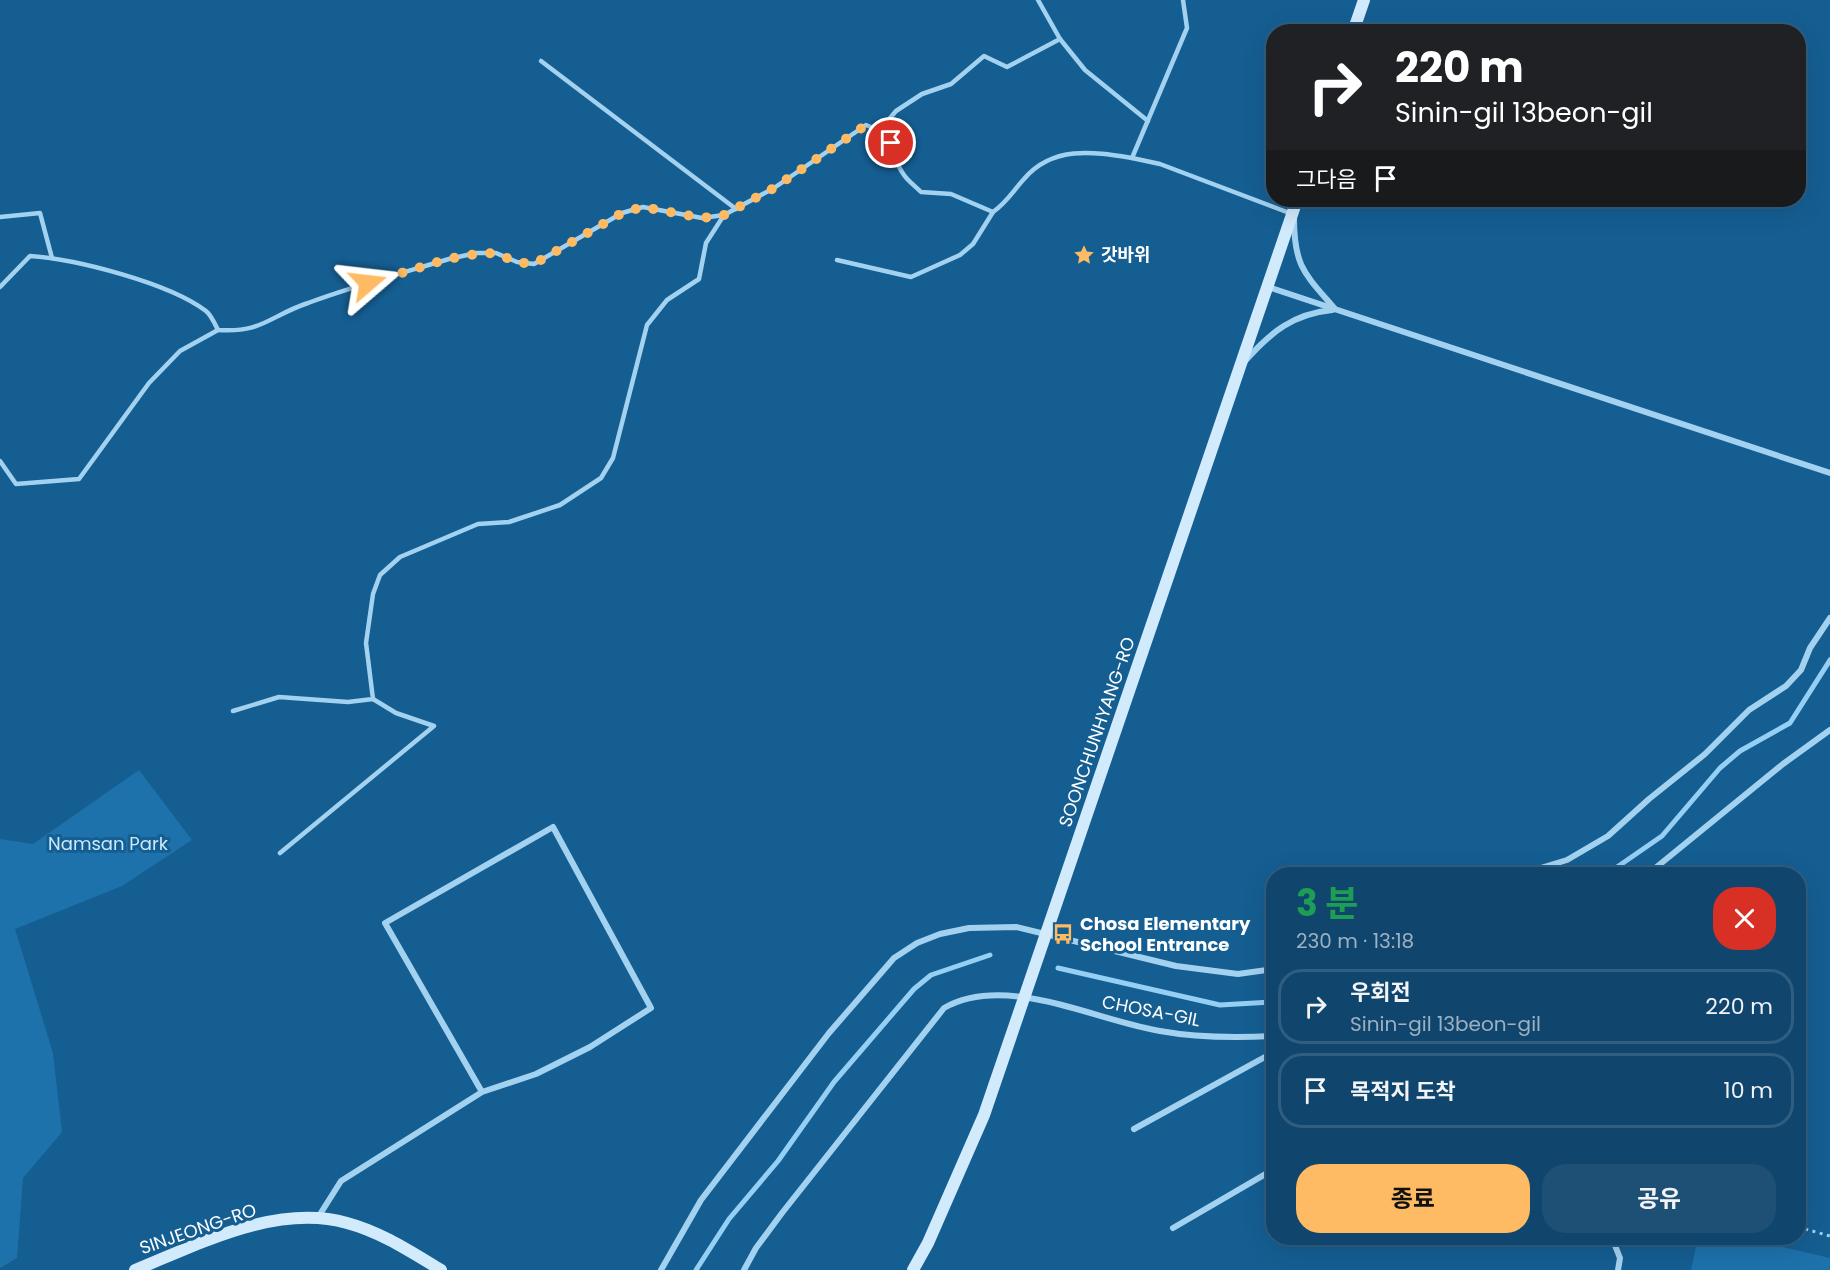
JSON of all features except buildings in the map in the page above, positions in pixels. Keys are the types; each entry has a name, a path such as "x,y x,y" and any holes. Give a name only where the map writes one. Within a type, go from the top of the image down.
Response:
{"main road":[{"path":"1356,24 1364,0"},
{"name":"SOONCHUNHYANG-RO","path":"913,1270 928,1243 984,1115 1294,207"},
{"name":"SINJEONG-RO","path":"135,1270 205,1241 263,1224 290,1219 345,1222 373,1232 441,1270"}],"street":[{"path":"1294,207 1294,247 1304,272 1335,309"},
{"path":"1268,287 1830,473"},
{"path":"1241,365 1269,335 1292,320 1311,312 1335,309"},
{"path":"1544,867 1567,860 1608,836 1648,799 1705,754 1749,710 1786,686 1801,670 1810,648 1830,618"},
{"path":"1657,867 1783,764 1830,730"},
{"path":"317,1219 341,1181 482,1092 536,1074 579,1053 651,1008 553,827 385,922 482,1092"},
{"path":"661,1270 701,1200 829,1033 894,957 940,933 969,928 1016,927 1176,966 1238,974 1266,970"},
{"name":"CHOSA-GIL","path":"744,1270 756,1248 782,1213 944,1008 962,998 989,993 1025,998 1159,1031 1220,1038 1266,1036"},
{"path":"1134,1130 1266,1056"},
{"path":"1173,1228 1266,1173"},
{"path":"1615,1245 1620,1258 1618,1270"}],"lane":[{"path":"1038,0 1060,39 1085,70 1148,121"},
{"path":"1132,159 1187,28 1183,0"},
{"path":"880,130 896,111 922,94 951,84 984,57 1007,67 1060,39"},
{"path":"541,61 736,209"},
{"path":"0,461 16,484 79,479 149,383 180,351 218,330 238,332 257,329 289,309 448,259 496,253 516,262 534,264 622,213 643,207 702,218 724,215 774,188 866,125 880,130 891,143 903,174 921,192 951,194 993,212"},
{"path":"837,260 911,277 960,255 974,244 993,212 1010,200 1025,177 1054,157 1089,151 1160,164 1266,198"},
{"path":"0,217 40,213 52,258"},
{"path":"373,699 366,644 373,594 380,575 400,557 478,524 509,522 560,505 601,478 613,458 647,325 667,300 699,279 706,243 724,215"},
{"path":"0,287 30,256 52,258 156,286 208,312 218,330"},
{"path":"233,711 279,697 348,702 373,699 396,713 434,726 280,854"}],"path":[{"path":"1806,1229 1830,1236"}],"green space":[{"name":"Namsan Park","path":"139,770 192,840 122,886 15,929 53,1053 62,1132 23,1178 17,1258 0,1268 0,839 33,844"},
{"path":"1696,1245 1773,1245 1830,1258 1830,1270 1691,1270"}],"waterway":[{"path":"1617,867 1662,836 1720,768 1740,751 1790,723 1830,660"},
{"path":"696,1270 729,1219 778,1161 834,1082 914,989 931,975 990,955"},
{"path":"1058,968 1220,1005 1266,1002"}],"place":[{"name":"갓바위","path":"1084,255"},
{"name":"Chosa Elementary School Entrance","path":"1063,934"}],"route":[{"path":"368,283 448,259 476,254 496,253 516,262 534,264 622,213 643,207 702,218 724,215 774,188 866,125 880,130 891,143"}]}
